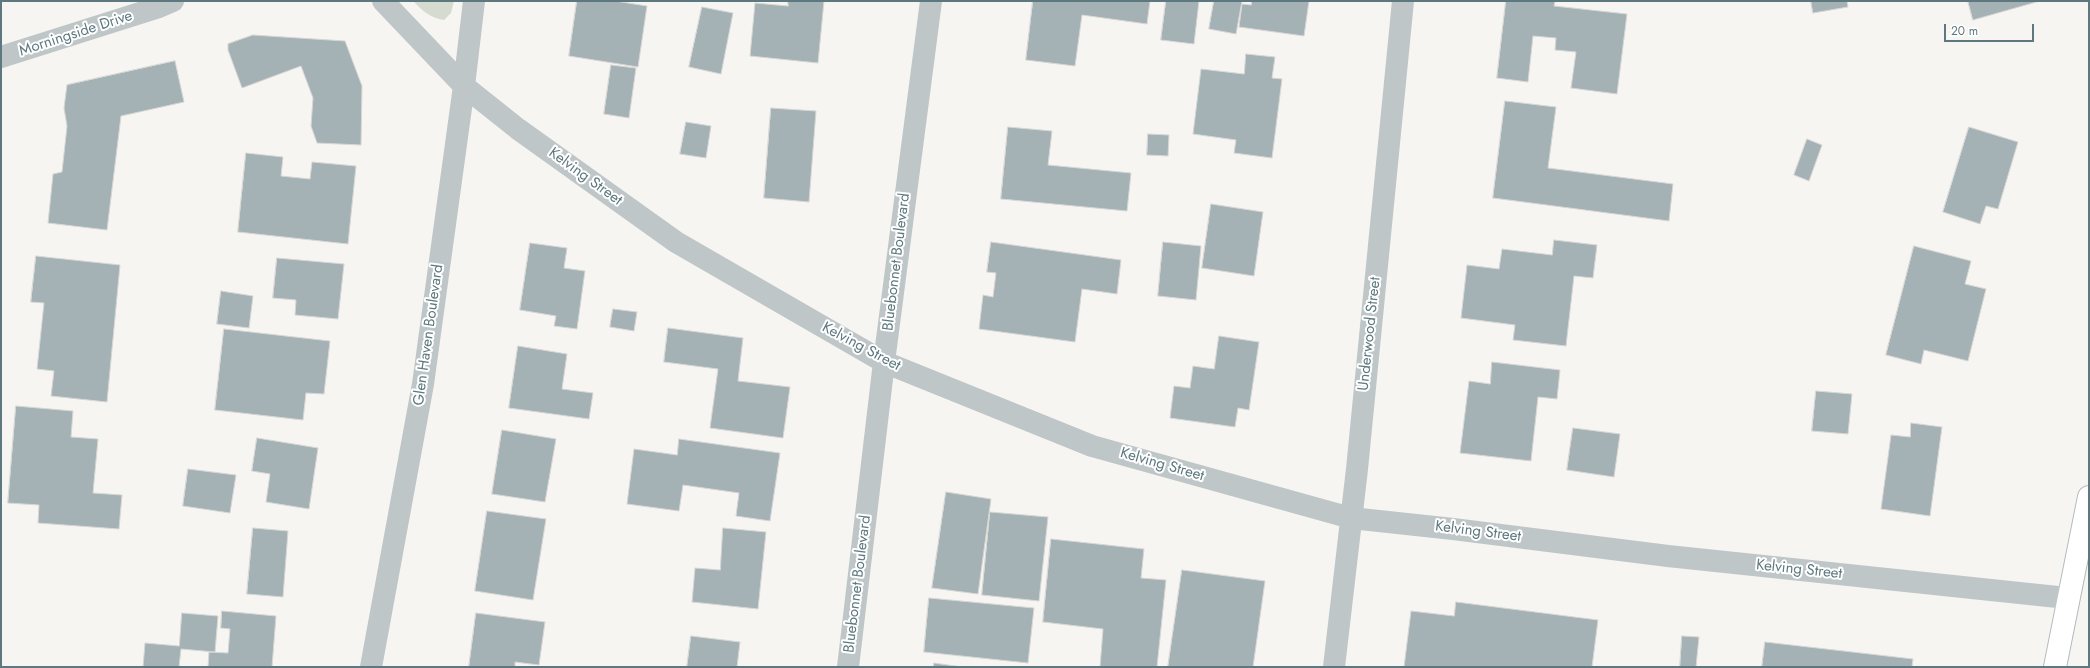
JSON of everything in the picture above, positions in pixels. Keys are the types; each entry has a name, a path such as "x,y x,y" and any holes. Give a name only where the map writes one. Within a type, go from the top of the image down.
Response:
{"main road":[{"path":"2055,667 2067,598 2089,497"}],"street":[{"name":"Morningside Drive","path":"1,57 173,1"},
{"name":"Kelving Street","path":"383,1 464,86 518,129 676,242 884,362 1092,446 1351,518 1453,529 1668,556 2067,598"},
{"name":"Glen Haven Boulevard","path":"371,667 423,384 464,86 474,1"},
{"name":"Bluebonnet Boulevard","path":"848,667 884,362 931,1"},
{"name":"Underwood Street","path":"1334,667 1351,518 1402,1"}],"shaded area":[{"path":"413,1 454,1 451,13 444,20 427,14"}],"building":[{"path":"577,1 615,1 647,6 638,67 569,56"},
{"path":"788,1 824,1 818,63 750,56 755,3 788,6"},
{"path":"1033,1 1150,1 1147,24 1082,15 1075,66 1026,60"},
{"path":"1166,1 1199,1 1194,44 1161,40"},
{"path":"1214,1 1242,1 1236,34 1209,29"},
{"path":"1252,1 1309,1 1304,36 1239,27 1242,4 1251,5"},
{"path":"1506,1 1555,1 1554,6 1627,14 1617,94 1571,88 1576,52 1555,50 1556,38 1533,36 1528,82 1497,78"},
{"path":"1811,1 1847,1 1848,7 1813,13"},
{"path":"1968,1 2040,1 1973,20"},
{"path":"702,7 733,13 721,74 689,67"},
{"path":"253,35 345,41 362,86 361,145 317,143 311,126 313,98 301,66 242,88 228,50 228,44"},
{"path":"1246,54 1275,57 1272,78 1282,79 1272,158 1234,153 1236,140 1193,134 1201,69 1244,74"},
{"path":"175,61 184,102 121,116 107,230 48,223 53,174 62,172 67,126 64,108 67,85"},
{"path":"611,65 636,68 629,118 604,114"},
{"path":"1505,101 1556,107 1548,168 1673,184 1669,221 1493,198"},
{"path":"771,108 816,111 809,202 764,198"},
{"path":"686,122 711,126 706,158 680,154"},
{"path":"1008,127 1052,131 1048,165 1131,173 1127,211 1001,199"},
{"path":"1969,127 2018,142 1998,209 1986,206 1980,224 1943,212"},
{"path":"1148,134 1169,135 1168,156 1147,155"},
{"path":"1807,139 1822,145 1809,181 1794,175"},
{"path":"246,153 283,157 281,176 310,179 312,162 356,166 348,244 238,232"},
{"path":"1211,204 1263,212 1254,276 1202,268"},
{"path":"1554,240 1597,245 1593,278 1574,276 1566,346 1513,340 1515,325 1461,318 1467,265 1499,269 1502,249 1552,255"},
{"path":"991,242 1121,260 1117,294 1082,289 1075,342 979,329 983,295 993,297 996,273 987,272"},
{"path":"1163,242 1201,246 1196,300 1158,296"},
{"path":"530,243 567,248 564,268 585,271 577,329 554,326 556,316 520,310"},
{"path":"1914,246 1971,261 1965,284 1986,289 1968,361 1924,350 1921,364 1886,355"},
{"path":"36,256 120,265 107,402 51,396 54,371 37,369 44,303 31,302"},
{"path":"277,258 344,264 338,319 295,315 296,300 273,298"},
{"path":"221,291 253,296 249,328 217,324"},
{"path":"613,309 637,312 634,331 610,327"},
{"path":"668,328 743,338 738,381 790,387 783,438 710,428 718,369 664,362"},
{"path":"224,329 330,341 324,394 306,393 303,420 215,410"},
{"path":"1219,336 1259,342 1249,410 1238,408 1235,427 1170,418 1174,386 1190,388 1193,366 1214,369"},
{"path":"518,346 567,354 562,389 593,393 589,419 509,408"},
{"path":"1492,362 1560,370 1557,399 1538,397 1531,461 1460,453 1469,381 1490,384"},
{"path":"1816,391 1852,394 1848,434 1812,431"},
{"path":"16,406 73,411 71,437 98,439 93,493 122,495 119,529 38,523 39,505 8,503"},
{"path":"1911,423 1942,427 1930,516 1881,509 1891,435 1910,437"},
{"path":"1573,428 1620,434 1614,477 1567,470"},
{"path":"502,430 556,439 545,502 492,494"},
{"path":"257,438 318,448 309,509 266,502 270,474 252,471"},
{"path":"679,439 780,453 770,521 736,516 739,493 683,485 679,511 627,504 634,449 677,455"},
{"path":"188,469 236,475 230,513 183,506"},
{"path":"946,492 991,499 978,594 932,588"},
{"path":"487,511 546,519 533,600 475,591"},
{"path":"990,512 1048,517 1039,601 982,595"},
{"path":"253,528 288,531 283,597 247,594"},
{"path":"723,528 766,532 758,609 692,602 695,568 720,570"},
{"path":"1051,539 1144,549 1141,578 1166,580 1157,667 1100,667 1103,629 1043,622"},
{"path":"1182,570 1265,581 1253,667 1168,667"},
{"path":"929,598 1034,608 1028,663 924,652"},
{"path":"1456,602 1598,620 1592,667 1404,667 1411,611 1454,616"},
{"path":"222,611 276,616 272,667 208,667 209,652 228,653 230,629 221,628"},
{"path":"182,613 218,616 215,652 181,649 179,667 143,667 145,643 179,646"},
{"path":"476,613 545,622 539,665 515,662 515,667 469,667"},
{"path":"691,636 740,642 737,667 687,667"},
{"path":"1682,636 1699,637 1696,667 1680,667"},
{"path":"1765,642 1913,659 1912,667 1762,667"},
{"path":"934,663 962,667 934,667"}]}
